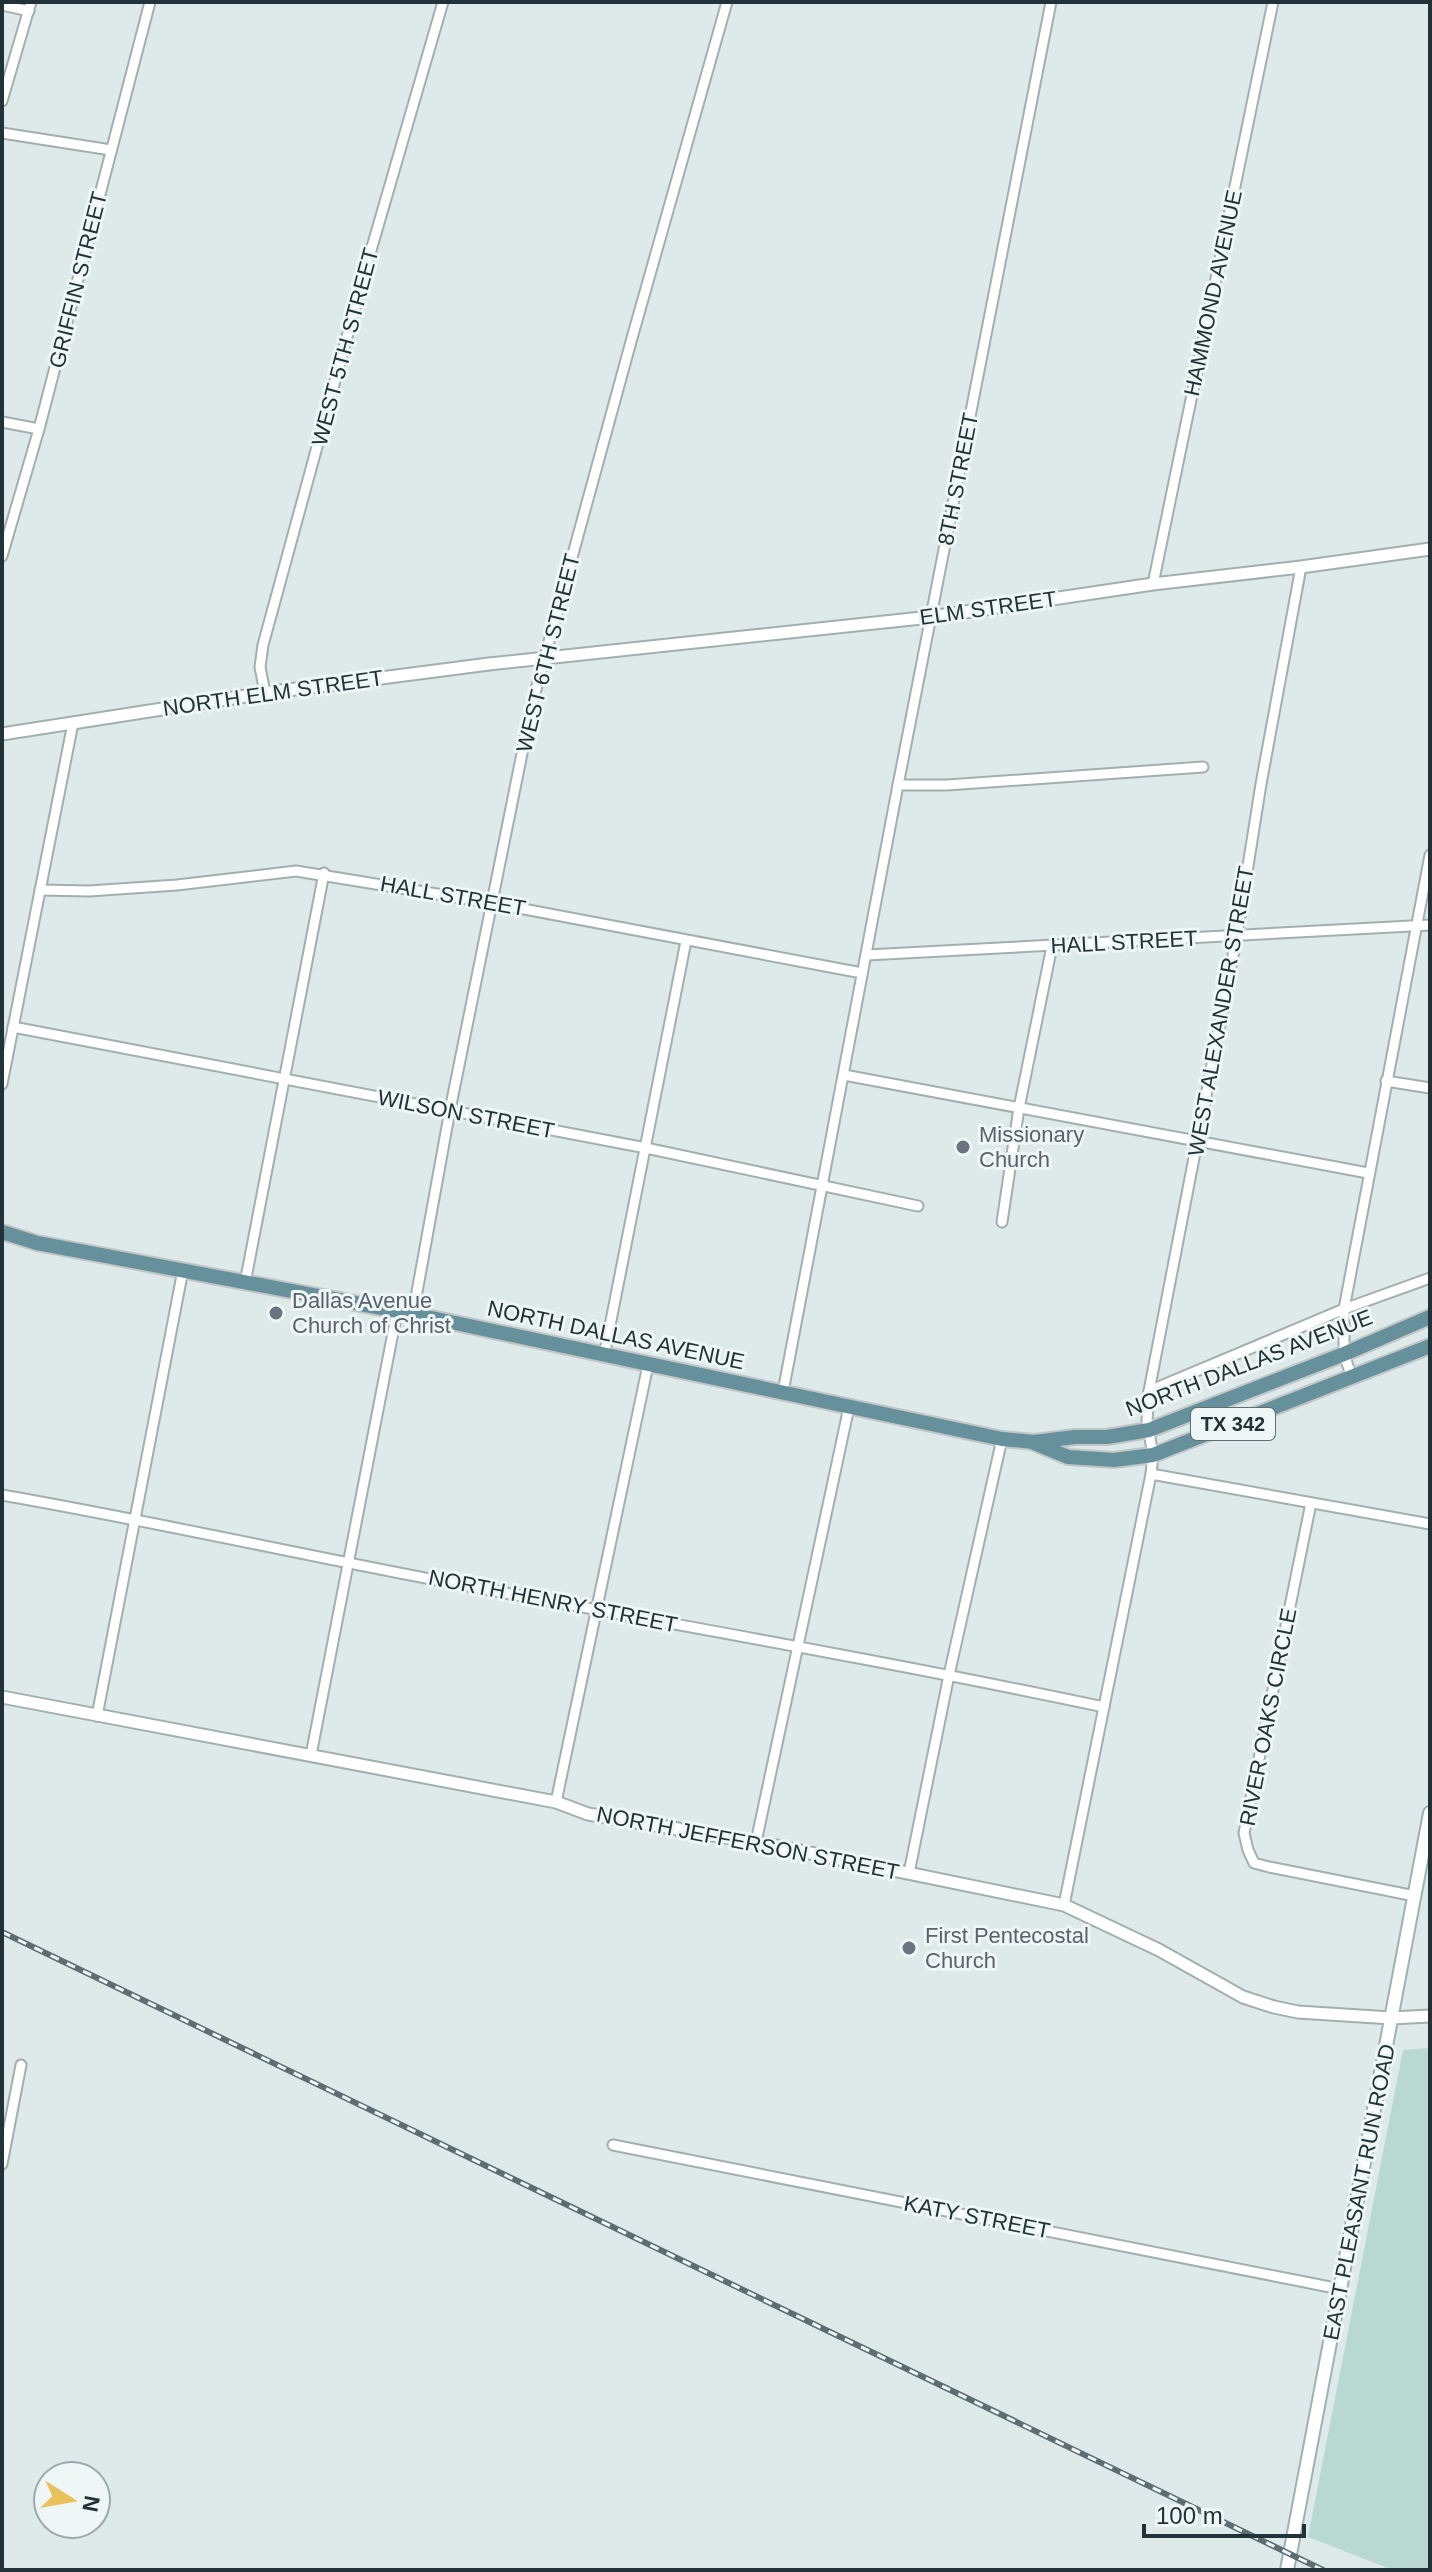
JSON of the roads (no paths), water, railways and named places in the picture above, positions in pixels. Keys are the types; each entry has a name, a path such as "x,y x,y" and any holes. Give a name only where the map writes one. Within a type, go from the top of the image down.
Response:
{"main road":[{"name":"NORTH DALLAS AVENUE","path":"2,1232 37,1243 413,1314 1002,1439 1034,1442 1107,1437 1149,1430 1430,1317"},
{"name":"NORTH DALLAS AVENUE","path":"1034,1442 1068,1457 1114,1460 1153,1455 1430,1346"},
{"name":"EAST PLEASANT RUN ROAD","path":"1287,2570 1430,1813"}],"street":[{"name":"GRIFFIN STREET","path":"2,556 39,429 150,2"},
{"name":"WEST 5TH STREET","path":"265,693 260,667 263,645 363,278 443,2"},
{"name":"WEST 6TH STREET","path":"413,1314 450,1110 532,704 727,2"},
{"name":"8TH STREET","path":"862,973 1051,2"},
{"name":"HAMMOND AVENUE","path":"1153,584 1273,2"},
{"path":"2,5 30,6 2,101"},
{"path":"2,133 111,150"},
{"path":"2,422 39,429"},
{"name":"ELM STREET","path":"545,658 931,617 1153,584 1430,549"},
{"name":"WEST ALEXANDER STREET","path":"1064,1905 1151,1474 1153,1455 1149,1430 1149,1391 1237,935 1301,567"},
{"name":"NORTH ELM STREET","path":"2,734 265,693 545,658"},
{"path":"2,1084 73,723"},
{"path":"898,785 947,785 1203,767"},
{"path":"1352,1378 1344,1354 1344,1309 1430,855"},
{"name":"HALL STREET","path":"40,890 89,891 177,885 296,871 324,873 862,973"},
{"path":"245,1283 324,873"},
{"name":"HALL STREET","path":"867,955 1430,925"},
{"path":"604,1356 686,941"},
{"path":"1002,1222 1019,1108 1052,946"},
{"path":"783,1392 862,973"},
{"name":"WILSON STREET","path":"13,1027 646,1148 918,1206"},
{"path":"844,1075 1368,1173"},
{"path":"1386,1081 1430,1088"},
{"path":"97,1716 183,1270"},
{"name":"NORTH DALLAS AVENUE","path":"1149,1391 1344,1309 1430,1278"},
{"path":"311,1755 397,1312"},
{"path":"556,1802 648,1365"},
{"path":"756,1842 849,1407"},
{"path":"909,1873 1002,1439"},
{"path":"1151,1474 1430,1524"},
{"name":"NORTH HENRY STREET","path":"2,1495 1104,1707"},
{"name":"RIVER OAKS CIRCLE","path":"1311,1503 1244,1833 1248,1850 1254,1863 1415,1896"},
{"name":"NORTH JEFFERSON STREET","path":"2,1697 556,1802 588,1814 756,1842 1064,1905 1159,1950 1243,1997 1274,2007 1298,2012 1391,2018 1430,2016"},
{"path":"2,2164 21,2065"},
{"name":"KATY STREET","path":"613,2145 1340,2289"}],"railway":[{"path":"2,1932 1323,2570"}],"place":[{"name":"Missionary Church","path":"963,1147"},
{"name":"Dallas Avenue Church of Christ","path":"276,1313"},
{"name":"First Pentecostal Church","path":"909,1948"}]}
